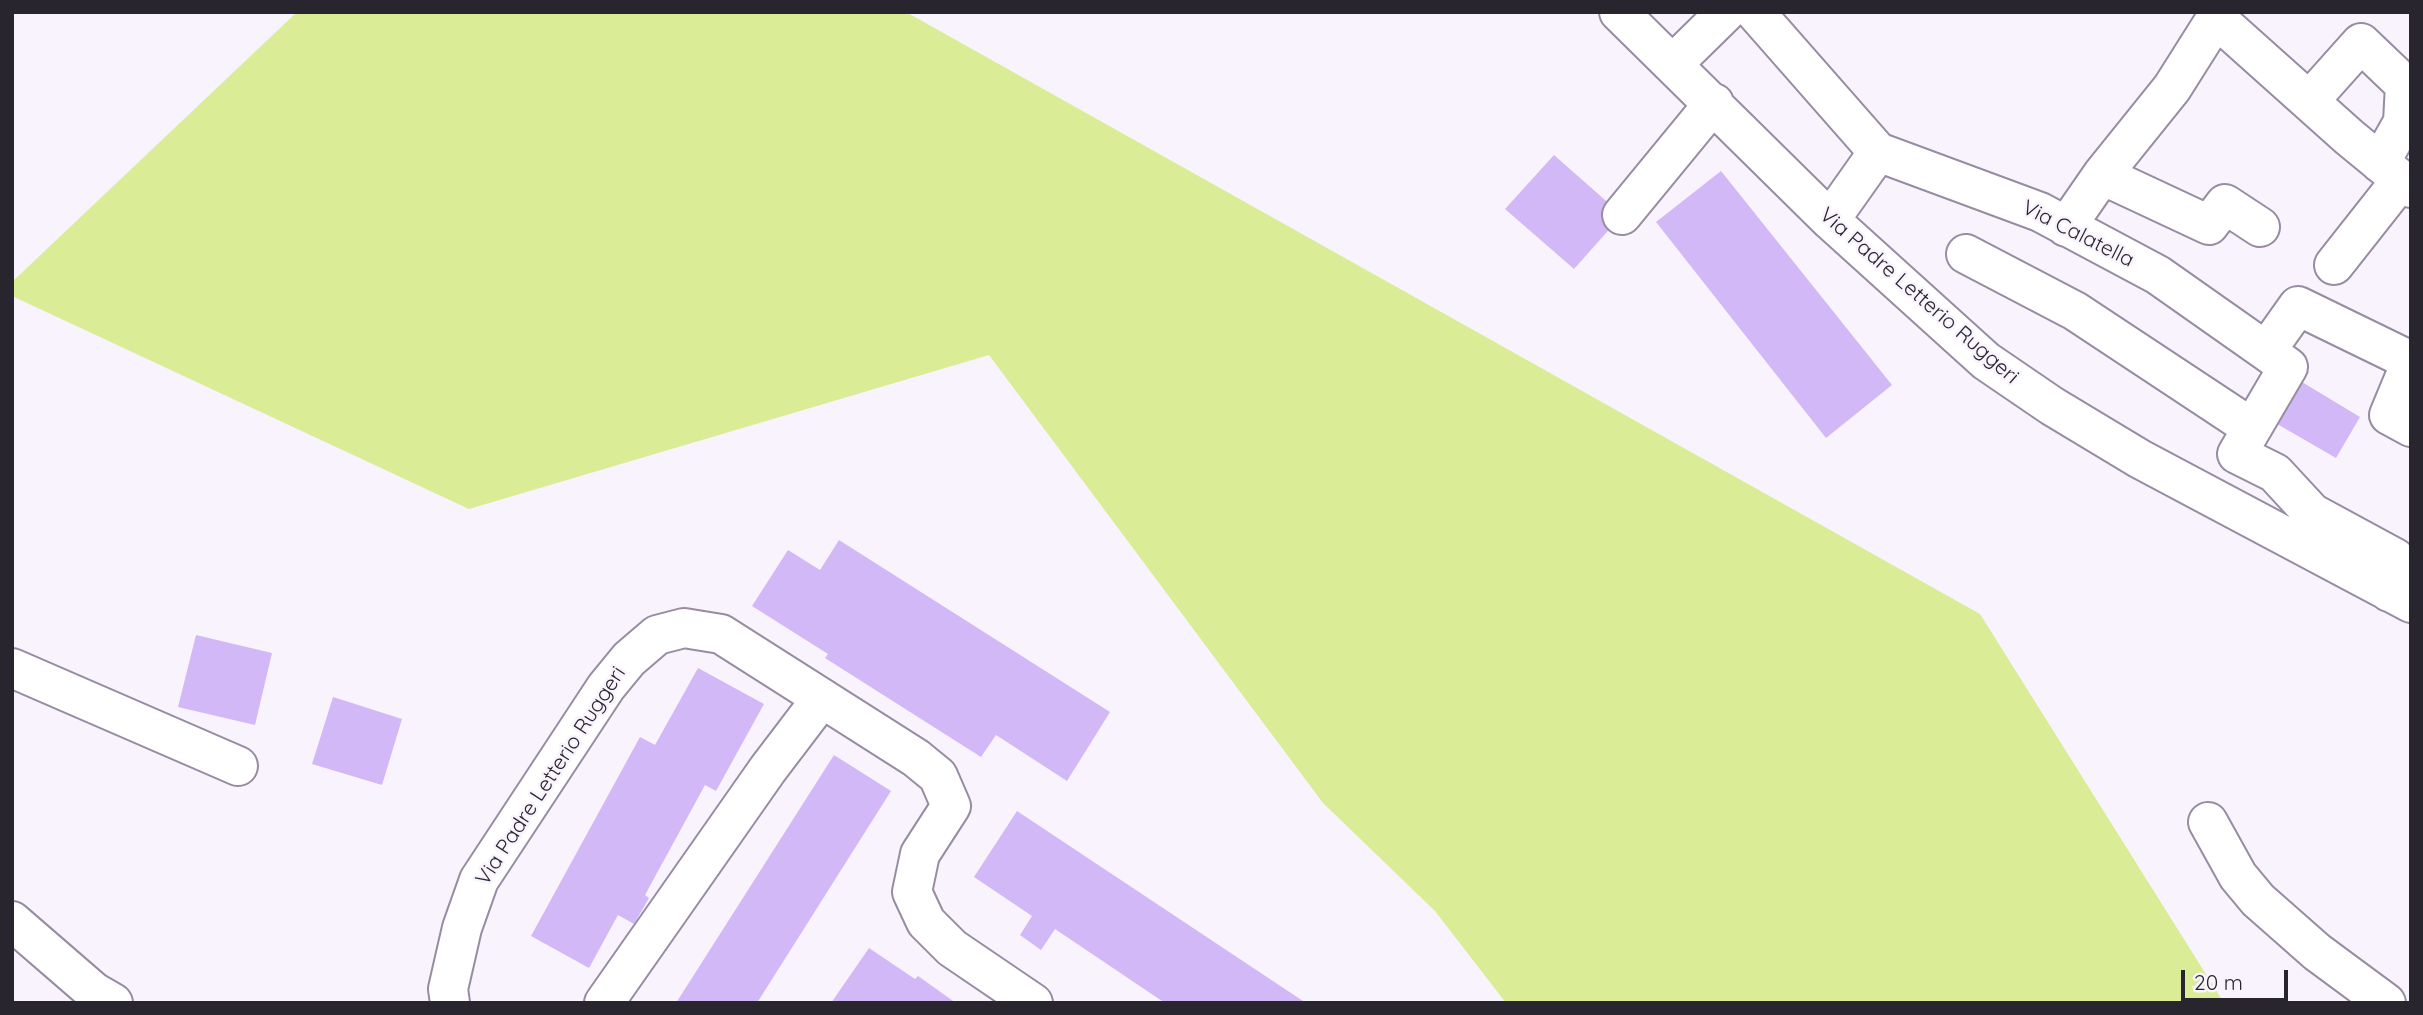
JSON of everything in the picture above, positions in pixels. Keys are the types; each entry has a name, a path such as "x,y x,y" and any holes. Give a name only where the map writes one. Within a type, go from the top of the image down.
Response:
{"street":[{"name":"Via Padre Letterio Ruggeri","path":"1619,12 1830,220 1986,361 2017,384 2140,459 2400,598"},
{"path":"1674,64 1726,12"},
{"name":"Via Calatella","path":"1755,12 1878,152 2040,212 2158,275 2288,367 2252,428"},
{"path":"2066,226 2102,175 2172,88 2218,16 2397,177"},
{"path":"2310,100 2361,43 2405,85 2397,177 2334,265"},
{"path":"1622,215 1714,103"},
{"path":"1830,220 1878,152"},
{"path":"2102,175 2209,225 2225,205 2260,227"},
{"path":"1965,254 2075,311 2252,428 2236,454 2275,474 2312,513 2395,558 2400,598"},
{"path":"2266,351 2298,306 2411,361 2400,421"},
{"name":"Via Padre Letterio Ruggeri","path":"450,1003 449,989 462,928 480,880 606,687 629,659 656,635 684,628 721,634 916,758 938,776 951,806 919,854 912,892 926,922 952,948 1032,1003"},
{"path":"12,668 238,766"},
{"path":"604,1003 768,769 822,698"},
{"path":"2208,822 2238,876 2258,900 2317,952 2386,1003"},
{"path":"12,921 94,992 113,1003"}],"green space":[{"path":"297,12 906,12 1980,614 2224,1003 1506,1003 1435,911 1323,803 989,355 469,509 12,296 12,282"}],"building":[{"path":"1554,155 1622,215 1574,269 1505,209"},
{"path":"1721,171 1892,385 1826,438 1656,222"},
{"path":"2297,379 2360,417 2336,458 2272,421"},
{"path":"839,540 1110,712 1067,781 996,735 981,757 825,658 828,654 752,606 788,550 820,570"},
{"path":"196,635 272,653 255,725 178,707"},
{"path":"698,668 764,704 716,791 705,785 645,895 649,898 634,924 618,915 589,968 531,936 640,737 655,745"},
{"path":"333,697 402,719 382,785 312,764"},
{"path":"834,755 891,791 757,1003 676,1003"},
{"path":"1017,811 1306,1003 1165,1003 1055,929 1041,950 1020,935 1032,916 974,877"},
{"path":"869,948 915,979 918,976 956,1003 831,1003"}]}
